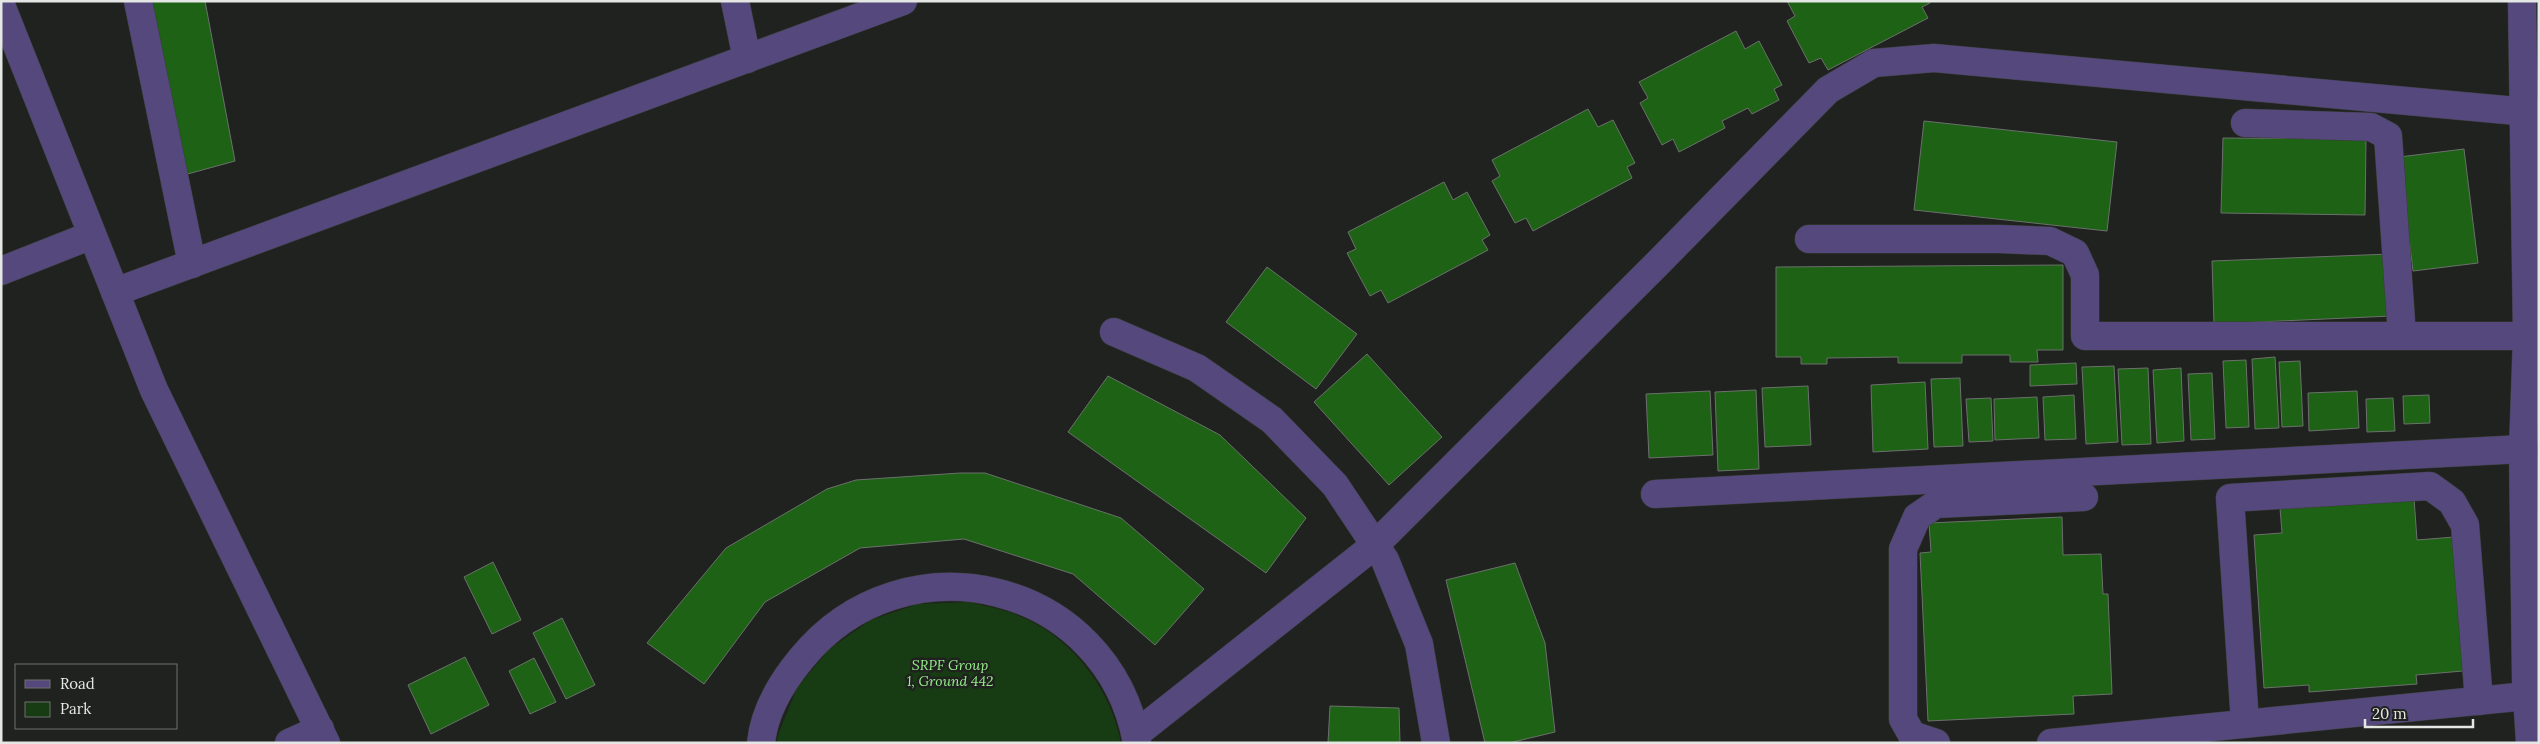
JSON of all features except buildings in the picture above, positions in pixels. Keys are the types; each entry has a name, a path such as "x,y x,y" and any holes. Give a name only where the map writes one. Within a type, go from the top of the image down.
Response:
{"street":[{"path":"138,1 192,264"},
{"path":"735,1 747,59"},
{"path":"115,292 903,1"},
{"path":"2522,1 2531,113 2523,449 2532,645 2527,696 2530,743"},
{"path":"1,5 154,390 323,736 289,743"},
{"path":"761,743 762,730 784,680 818,637 863,606 915,588 970,586 1024,600 1071,628 1108,668 1133,716 1137,738 1375,545 1658,264 1828,90 1874,63 1934,58 2531,113"},
{"path":"2245,123 2371,127 2388,136 2402,335"},
{"path":"1,271 92,235"},
{"path":"1809,239 1999,239 2050,241 2075,253 2085,275 2085,336 2526,336"},
{"path":"1114,332 1197,368 1272,420 1335,485 1385,560 1419,644 1436,743"},
{"path":"1655,494 2523,449"},
{"path":"2245,723 2230,498 2430,486 2452,502 2465,525 2479,701"},
{"path":"1936,743 1912,735 1903,719 1903,549 1917,517 1936,504 2084,498"},
{"path":"2050,743 2527,696"}],"green space":[{"name":"SRPF Group 1, Ground 442","path":"969,602 1017,615 1036,624 1071,650 1098,684 1116,723 1121,743 777,743 778,735 797,688 829,649 871,620 918,604"}]}
